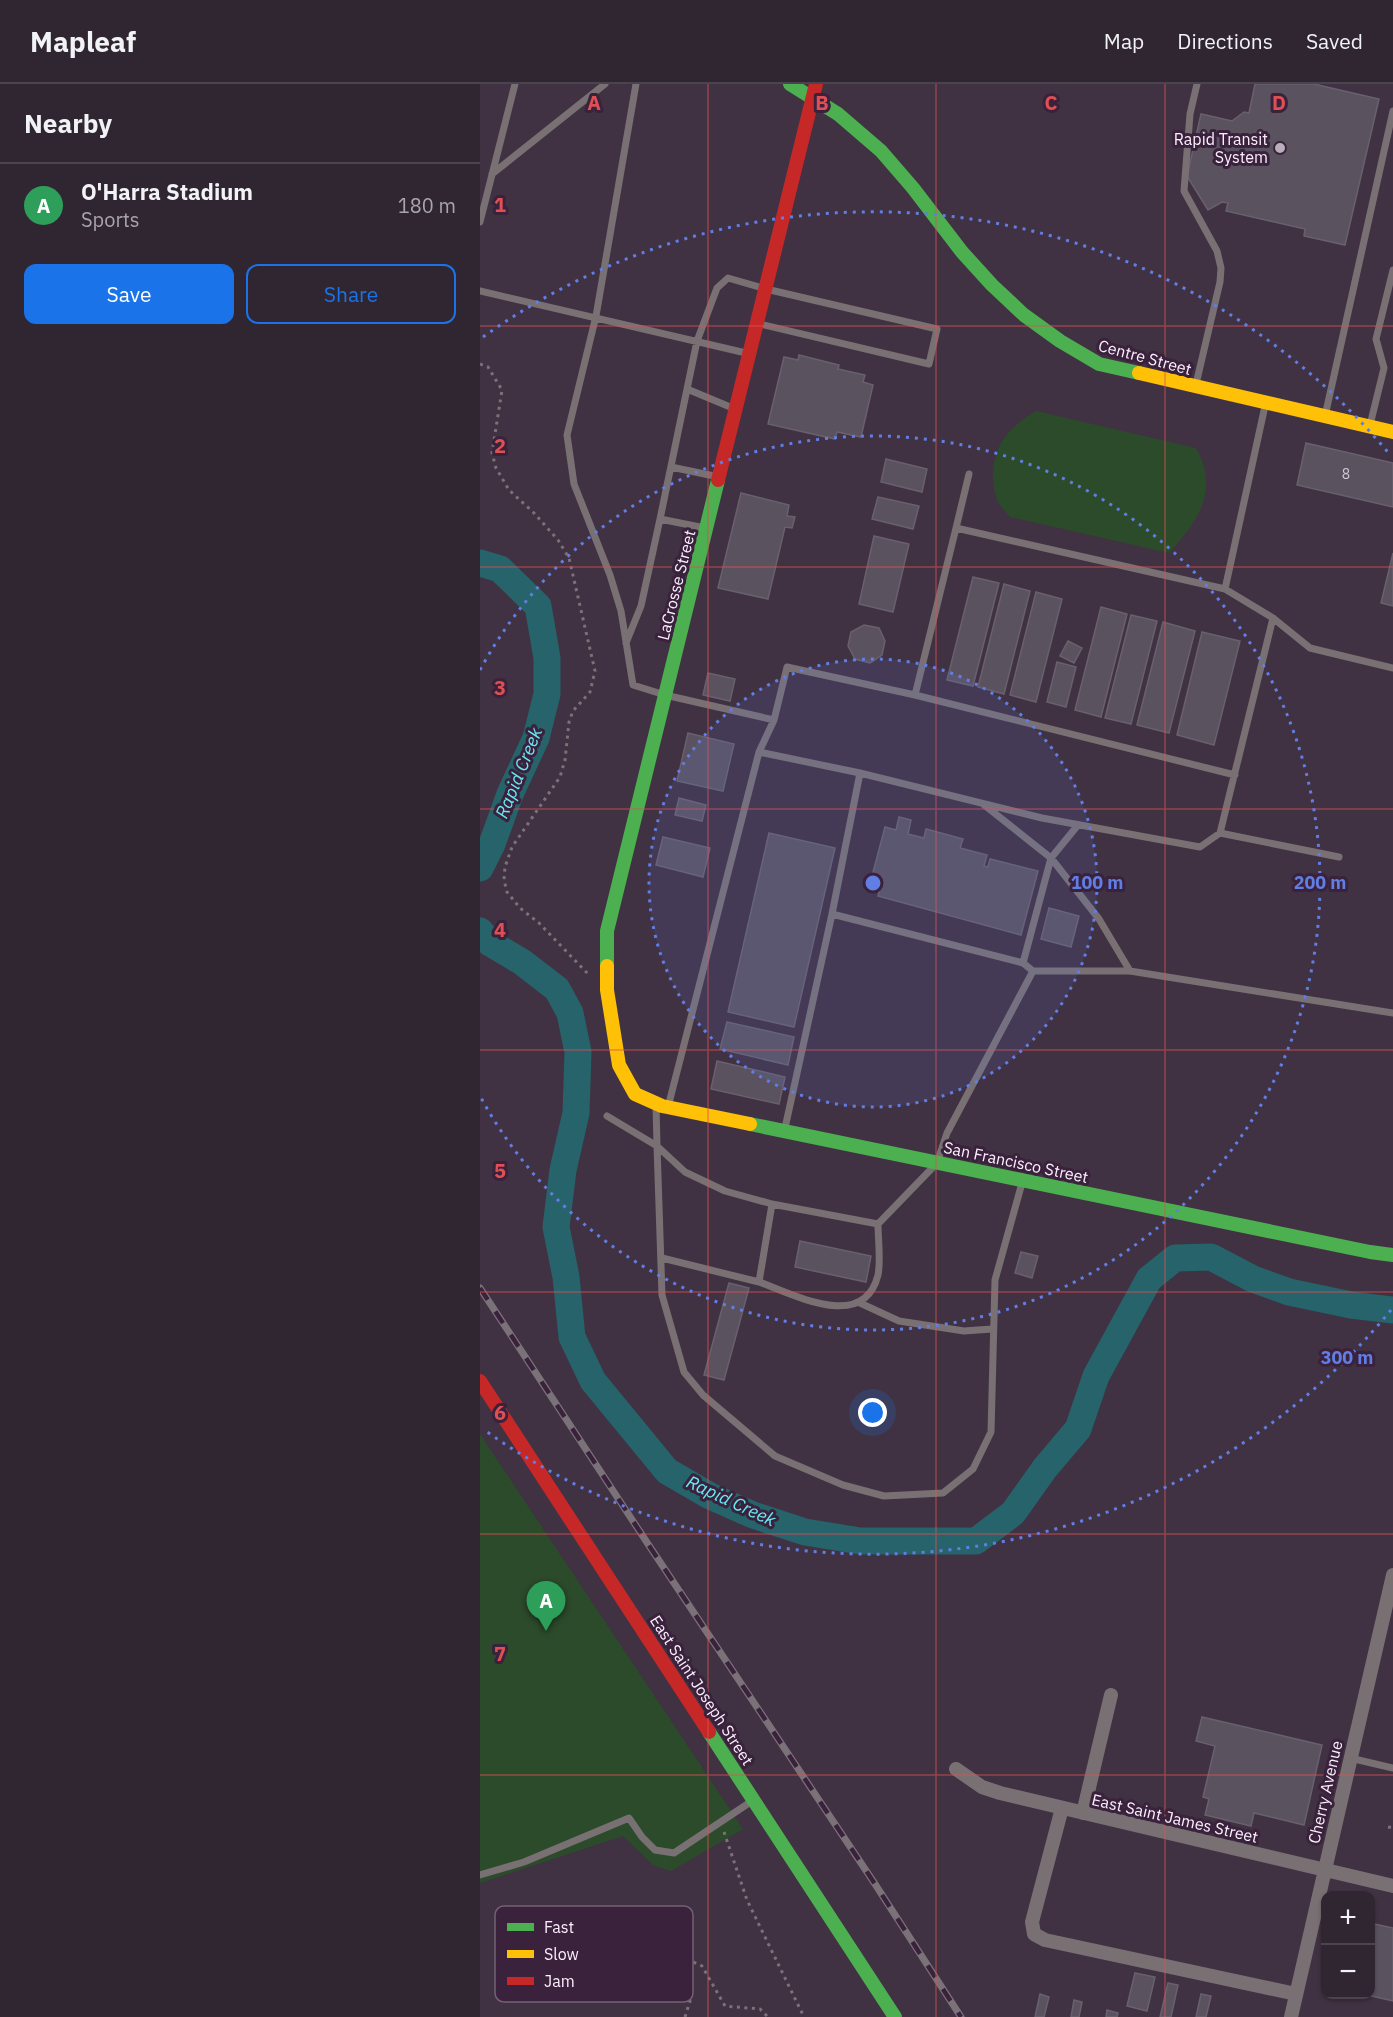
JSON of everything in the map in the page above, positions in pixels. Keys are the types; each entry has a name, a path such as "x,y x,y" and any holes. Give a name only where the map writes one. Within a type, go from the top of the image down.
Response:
{"street":[{"name":"Centre Street","path":"790,84 815,90 881,150 907,179 961,251 1013,308 1074,352 1098,364 1393,432"},
{"name":"LaCrosse Street","path":"635,1094 619,1065 607,990 607,931 815,90"},
{"name":"San Francisco Street","path":"635,1094 662,1105 784,1131 1393,1255"},
{"name":"East Saint Joseph Street","path":"480,1381 488,1399 895,2017"},
{"name":"Cherry Avenue","path":"1291,2017 1393,1575"},
{"path":"1083,1812 1110,1695"},
{"name":"East Saint James Street","path":"956,1769 969,1779 991,1790 1393,1886"},
{"path":"1062,1808 1032,1922 1034,1934 1045,1940 1296,1994"}],"lane":[{"path":"480,222 515,84"},
{"path":"492,174 604,84"},
{"path":"636,84 596,316 567,435 574,484 610,574 621,611 633,685 665,695 774,720"},
{"path":"1196,387 1220,282 1221,268 1217,252 1184,191 1190,114 1197,84"},
{"path":"1324,417 1393,111"},
{"path":"1369,427 1384,368 1376,339 1393,270"},
{"path":"627,643 640,606 697,341 717,288 728,278 766,289 937,328 928,364 757,324"},
{"path":"480,291 750,353"},
{"path":"1384,368 1393,370"},
{"path":"687,389 736,409"},
{"path":"1226,589 1266,403"},
{"path":"671,467 719,477"},
{"path":"915,695 969,474"},
{"path":"660,519 706,529"},
{"path":"956,528 1226,589 1273,618 1310,648 1393,668"},
{"path":"759,752 860,773 1042,818 1200,847 1220,833 1273,618"},
{"path":"1023,1180 995,1280 991,1432 973,1469 943,1493 884,1496 843,1485 775,1456 703,1395 684,1372 662,1294 657,1146 662,1105 759,752 774,720 787,667 915,695 1234,774"},
{"path":"784,1131 832,914 860,773"},
{"path":"981,803 1051,858 1099,919 1130,971"},
{"path":"1023,963 1051,858 1078,825"},
{"path":"1220,833 1339,857"},
{"path":"832,914 1023,963 1033,971 1130,971 1393,1013"},
{"path":"662,1258 759,1282 810,1301 845,1307 860,1303 872,1291 879,1274 878,1224 937,1162 946,1133 1033,971"},
{"path":"607,1116 657,1146 685,1172 725,1191 772,1204 878,1224"},
{"path":"759,1282 772,1204"},
{"path":"860,1303 899,1321 964,1331 992,1329"},
{"path":"1350,1758 1393,1768"},
{"path":"480,1875 524,1862 629,1818 642,1838 655,1850 674,1853 754,1800"}],"path":[{"path":"480,364 488,367 502,390 492,453 496,468 510,490 558,540 569,558 595,671 591,692 573,711 569,722 565,760 560,777 512,847 505,867 504,880 507,892 520,908 539,923 579,963 597,985 607,990"},
{"path":"719,1823 727,1838 747,1900 804,2017"},
{"path":"1388,1827 1393,1828"},
{"path":"693,1962 702,1966 726,2006 760,2009 768,2017"},
{"path":"685,2017 690,2002"}],"green space":[{"path":"1036,411 1196,448 1203,463 1206,491 1197,517 1169,553 1010,517 998,502 995,493 994,462 1006,435 1018,423"},
{"path":"480,1434 743,1829 671,1871 653,1865 623,1836 480,1883"}],"building":[{"name":"Rapid Transit System","path":"1255,84 1314,84 1379,99 1345,245 1304,236 1305,229 1226,211 1228,203 1222,202 1208,210 1187,176 1201,114 1232,121 1244,112 1249,113"},
{"path":"799,355 839,365 838,369 865,375 863,382 873,385 861,437 837,432 835,439 768,424 784,357 798,360"},
{"path":"1306,443 1393,463 1393,507 1297,485"},
{"path":"886,459 927,469 922,492 881,482"},
{"path":"741,493 789,505 787,516 795,517 792,528 785,527 768,599 718,588"},
{"path":"878,497 919,506 913,529 872,519"},
{"path":"874,536 909,544 893,612 859,604"},
{"path":"1393,553 1393,606 1381,603"},
{"path":"973,577 999,583 973,686 947,680"},
{"path":"1004,584 1030,591 1004,694 978,687"},
{"path":"1036,592 1062,599 1036,702 1010,695"},
{"path":"1101,607 1127,614 1101,717 1075,710"},
{"path":"1131,615 1157,621 1131,724 1105,718"},
{"path":"1163,622 1195,631 1169,733 1137,725"},
{"path":"864,625 879,628 885,641 882,655 870,663 855,659 848,646 851,632"},
{"path":"1202,632 1240,641 1214,745 1177,735"},
{"path":"1068,641 1082,648 1074,663 1060,656"},
{"path":"1057,662 1076,667 1066,707 1047,702"},
{"path":"708,673 735,679 730,701 703,695"},
{"path":"688,733 734,744 723,791 677,781"},
{"path":"679,798 706,805 702,821 675,815"},
{"path":"899,817 911,820 908,834 924,838 926,829 963,839 960,848 987,855 984,866 988,867 990,859 1038,871 1021,935 878,896 881,883 871,880 885,827 896,830"},
{"path":"769,833 835,848 794,1027 728,1012"},
{"path":"663,837 710,848 703,877 656,865"},
{"path":"1049,908 1079,916 1071,947 1041,939"},
{"path":"727,1022 794,1037 788,1065 720,1049"},
{"path":"717,1061 785,1077 779,1104 711,1089"},
{"path":"800,1241 871,1256 866,1282 795,1267"},
{"path":"1021,1252 1038,1256 1032,1278 1015,1273"},
{"path":"729,1283 749,1288 724,1380 704,1375"},
{"path":"1202,1717 1322,1745 1304,1825 1254,1813 1251,1826 1205,1815 1209,1799 1203,1797 1215,1746 1196,1741"},
{"path":"1375,1924 1393,1928 1393,2001 1375,1997"},
{"path":"1135,1973 1155,1977 1147,2011 1127,2006"},
{"path":"1168,1983 1178,1985 1171,2017 1160,2017"},
{"path":"1040,1994 1049,1997 1044,2017 1035,2017"},
{"path":"1201,1994 1211,1996 1206,2017 1196,2017"},
{"path":"1074,2000 1082,2002 1079,2017 1071,2017"},
{"path":"1107,2010 1118,2013 1117,2017 1106,2017"}],"waterway":[{"name":"Rapid Creek","path":"480,563 500,569 538,606 547,658 547,694 536,738 480,868"},
{"name":"Rapid Creek","path":"480,931 490,943 522,962 557,989 570,1013 578,1052 576,1113 563,1170 556,1227 566,1277 572,1337 593,1381 667,1471 710,1496 753,1515 805,1532 860,1541 976,1541 1013,1513 1045,1468 1078,1429 1096,1376 1149,1279 1175,1258 1211,1257 1253,1279 1289,1292 1351,1305 1393,1310"}],"railway":[{"path":"480,1288 961,2017"}],"traffic: fast":[{"path":"790,84 838,114 881,151 913,188 962,252 1024,315 1060,341 1099,364 1139,373"},
{"path":"607,966 607,931 718,480"},
{"path":"750,1124 1393,1255"},
{"path":"709,1732 895,2017"}],"traffic: slow":[{"path":"1139,373 1393,432"},
{"path":"607,966 607,990 619,1065 635,1094 662,1106 750,1124"}],"traffic: jam":[{"path":"718,480 816,84"},
{"path":"480,1381 709,1732"}],"place":[{"name":"Rapid Transit System","path":"1280,148"},
{"name":"O'Harra Stadium","path":"546,1631"}]}
